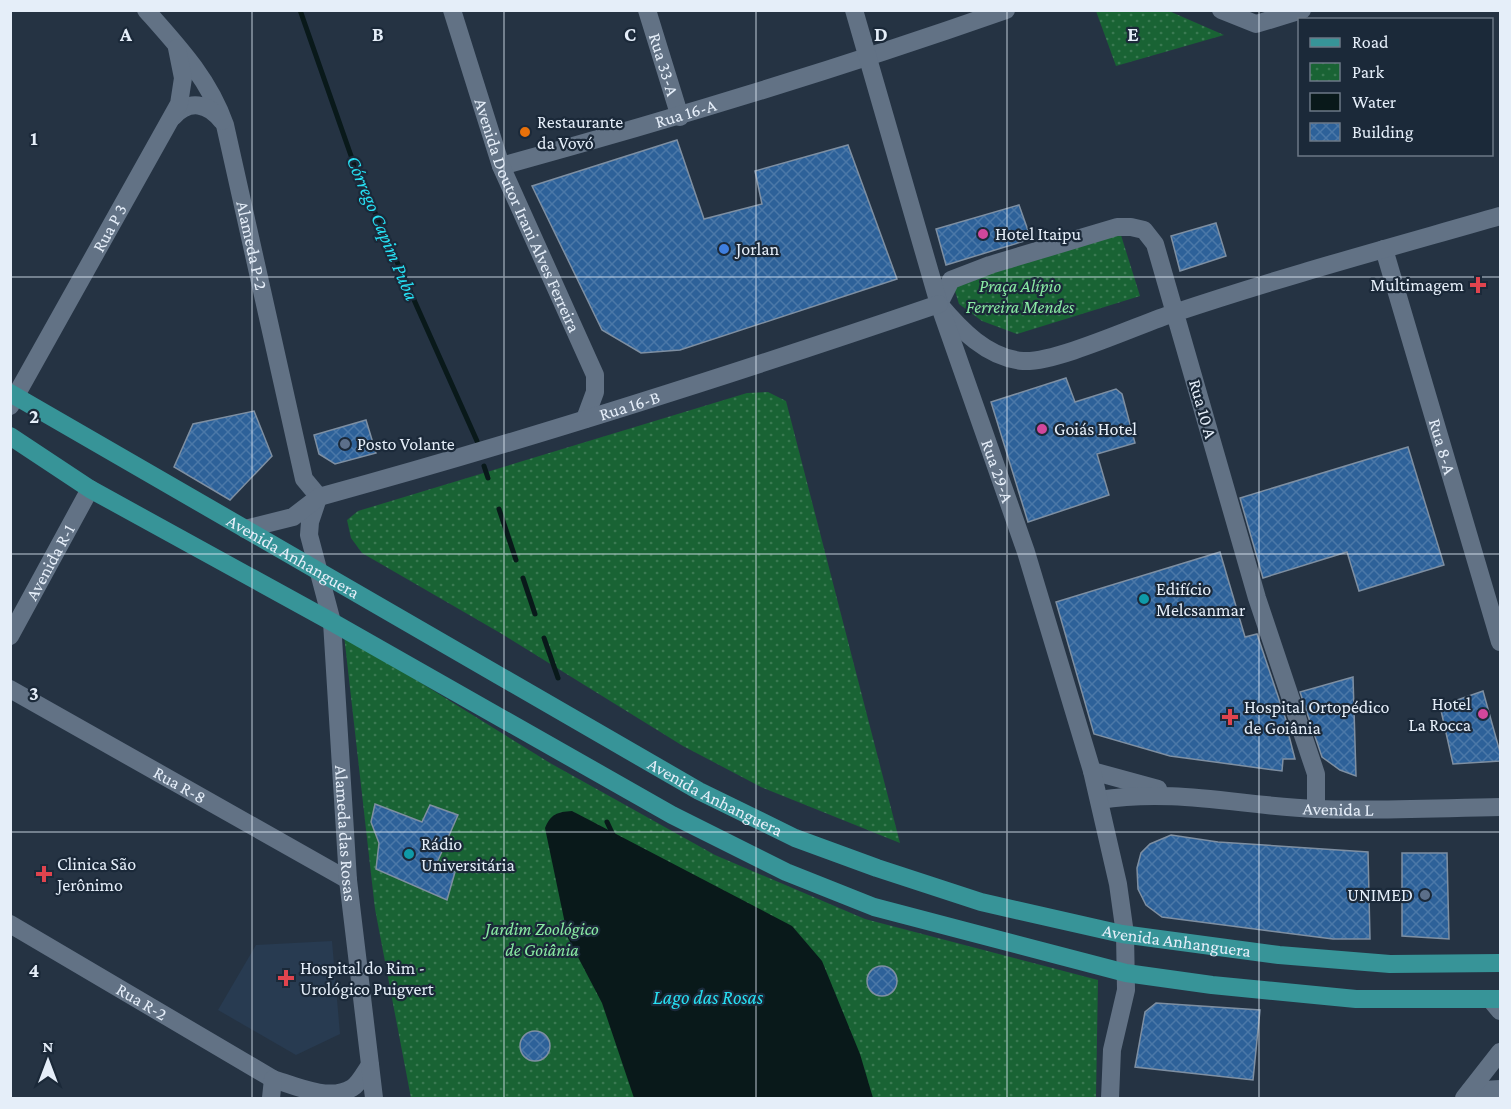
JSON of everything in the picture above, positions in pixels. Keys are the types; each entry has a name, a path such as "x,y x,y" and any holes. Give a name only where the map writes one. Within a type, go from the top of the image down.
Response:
{"main road":[{"name":"Avenida Anhanguera","path":"12,399 318,568 699,790 795,838 981,902 1125,934 1279,955 1390,964 1500,963"},
{"name":"Avenida Anhanguera","path":"10,436 90,489 332,622 548,747 672,815 786,872 874,907 1126,973 1303,995 1356,999 1497,1003"}],"street":[{"name":"Alameda P-2","path":"146,10 206,81 225,125 304,479 319,497"},
{"name":"Avenida Doutor Irani Alves Ferreira","path":"452,10 501,166 595,375 595,392 585,419"},
{"name":"Rua 33-A","path":"647,10 680,117"},
{"name":"Rua 29-A","path":"854,10 939,304 1026,552 1092,771 1118,884 1125,934"},
{"name":"Rua 16-A","path":"501,166 680,117 868,58 1006,10"},
{"path":"1221,10 1256,24 1302,10"},
{"name":"Rua P 3","path":"12,399 178,104 183,87 181,64 175,43"},
{"path":"169,120 186,106 200,105 213,111 225,125"},
{"path":"939,304 960,330 975,341 1007,358 1024,361 1054,356 1175,313 1500,216"},
{"name":"Rua 10 A","path":"939,304 951,280 1002,261 1117,227 1144,230 1155,244 1257,598 1316,774 1316,808"},
{"name":"Rua 8-A","path":"1384,249 1500,642"},
{"name":"Rua 16-B","path":"246,530 293,516 319,497 782,358 939,304"},
{"name":"Avenida R-1","path":"10,636 90,489"},
{"path":"318,568 309,535 310,522 319,497"},
{"name":"Alameda das Rosas","path":"318,568 332,622 348,880 374,1098"},
{"name":"Rua R-8","path":"10,689 348,880"},
{"name":"Avenida L","path":"1092,771 1177,794"},
{"name":"Avenida L","path":"1099,800 1127,796 1177,794 1316,808 1500,807"},
{"name":"Rua R-2","path":"10,924 273,1079 315,1091 335,1093 353,1088 370,1065"},
{"path":"1110,1098 1112,1050 1126,990 1125,934"},
{"path":"1467,1095 1500,1052"},
{"path":"271,1098 273,1079"},
{"path":"1467,1095 1500,1089"}],"shaded area":[{"name":"Hospital do Rim - Urológico Puigvert","path":"332,941 340,1034 296,1055 218,1010 256,945"}],"green space":[{"path":"1096,11 1169,11 1224,35 1116,66"},
{"name":"Praça Alípio Ferreira Mendes","path":"1120,232 1140,296 1017,334 982,321 959,304 952,281"},
{"path":"768,392 786,401 900,843 761,787 683,746 502,634 362,553 351,538 347,520 358,511 747,393"},
{"name":"Jardim Zoológico de Goiânia","path":"344,635 550,763 715,855 865,919 1098,980 1096,1098 411,1098 375,909"}],"water":[{"name":"Lago das Rosas","path":"572,811 792,926 822,961 860,1054 873,1098 634,1098 602,1003 568,938 545,828 555,815"}],"building":[{"name":"Jorlan","path":"677,140 704,219 762,204 755,171 848,145 897,279 680,350 641,353 602,330 532,186"},
{"name":"Hotel Itaipu","path":"1019,205 1031,239 946,265 936,229"},
{"path":"1216,223 1226,256 1180,271 1171,236"},
{"path":"1066,378 1075,402 1116,389 1122,394 1135,443 1097,454 1109,495 1028,522 991,402"},
{"path":"254,411 272,456 230,500 174,467 193,424"},
{"name":"Posto Volante","path":"366,420 376,453 335,464 319,454 314,435"},
{"path":"1408,447 1444,565 1359,591 1347,552 1263,578 1240,498"},
{"path":"1220,552 1245,637 1257,634 1291,735 1288,732 1295,759 1283,759 1282,771 1170,756 1094,734 1056,602"},
{"path":"1353,677 1356,776 1340,770 1322,757 1300,692"},
{"path":"1483,691 1500,752 1500,761 1453,764 1440,706"},
{"name":"Rádio Universitária","path":"375,804 422,822 430,805 458,815 436,865 455,872 447,900 376,869 379,843 371,822"},
{"path":"1171,835 1218,842 1368,852 1370,939 1333,939 1162,917 1146,905 1138,889 1137,868 1141,853 1150,844"},
{"name":"UNIMED","path":"1402,853 1447,853 1449,939 1402,936"},
{"path":"882,966 888,967 896,975 896,987 888,995 882,996 876,995 868,987 867,981 868,975 876,967"},
{"path":"1156,1003 1260,1010 1253,1080 1135,1067 1145,1012"},
{"path":"535,1031 541,1032 549,1040 549,1052 541,1060 535,1061 529,1060 521,1052 520,1046 521,1040 529,1032"}],"waterway":[{"name":"Córrego Capim Puba","path":"300,10 356,170 477,441"},
{"name":"Córrego Capim Puba","path":"484,466 488,478"},
{"name":"Córrego Capim Puba","path":"499,509 516,560"},
{"name":"Córrego Capim Puba","path":"523,578 535,614"},
{"name":"Córrego Capim Puba","path":"544,638 558,678"},
{"name":"Córrego Capim Puba","path":"607,822 614,837"}],"place":[{"name":"Restaurante da Vovó","path":"525,132"},
{"name":"Hotel Itaipu","path":"983,234"},
{"name":"Jorlan","path":"724,249"},
{"name":"Multimagem","path":"1478,285"},
{"name":"Goiás Hotel","path":"1042,429"},
{"name":"Posto Volante","path":"345,444"},
{"name":"Edifício Melcsanmar","path":"1144,599"},
{"name":"Hotel La Rocca","path":"1483,714"},
{"name":"Hospital Ortopédico de Goiânia","path":"1230,717"},
{"name":"Rádio Universitária","path":"409,854"},
{"name":"Clinica São Jerônimo","path":"44,874"},
{"name":"UNIMED","path":"1425,895"},
{"name":"Hospital do Rim - Urológico Puigvert","path":"286,978"}]}
